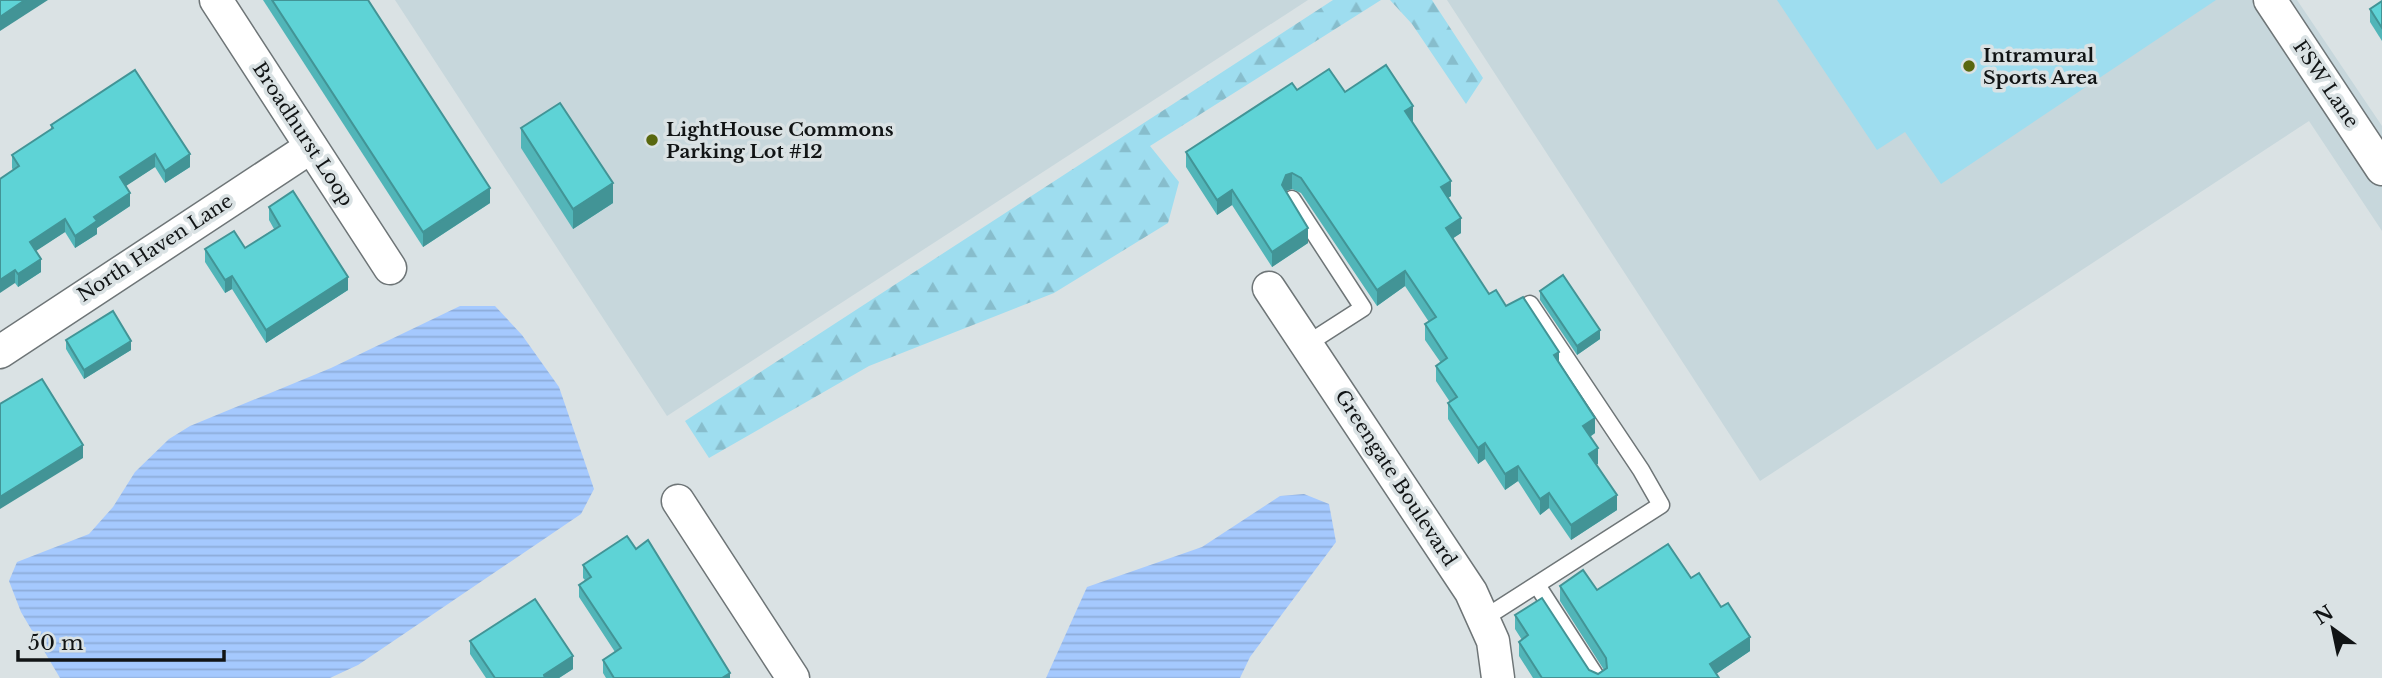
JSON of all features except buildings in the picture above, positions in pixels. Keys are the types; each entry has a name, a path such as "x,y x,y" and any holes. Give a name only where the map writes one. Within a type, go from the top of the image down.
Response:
{"street":[{"name":"Broadhurst Loop","path":"216,0 390,268"},
{"name":"FSW Lane","path":"2270,0 2380,161"},
{"name":"North Haven Lane","path":"0,352 311,146"},
{"name":"Greengate Boulevard","path":"1269,288 1471,592 1493,640 1498,678"},
{"path":"678,501 793,678"}],"lane":[{"path":"1292,199 1363,308 1307,344"},
{"path":"1483,619 1661,505 1641,470 1530,304"},
{"path":"1538,585 1597,678"}],"shaded area":[{"path":"395,0 1308,0 667,416"},
{"path":"1447,0 2297,0 2382,126 2382,231 2309,121 1760,481"},
{"path":"460,306 495,306 522,335 559,387 594,489 581,514 358,665 330,678 60,678 21,612 9,581 17,562 89,534 113,507 135,472 169,439 190,426 331,368"},
{"path":"1304,494 1329,504 1336,542 1250,657 1240,678 1046,678 1087,587 1202,547 1280,496"}],"green space":[{"path":"1333,0 1381,0 1150,146 1179,182 1168,223 1054,293 869,366 709,458 685,421"},
{"path":"1390,0 1432,0 1483,78 1466,104 1412,24"},
{"name":"Intramural Sports Area","path":"1777,0 2216,0 1941,184 1905,132 1877,150"}],"place":[{"name":"Intramural Sports Area","path":"1969,66"},
{"name":"LightHouse Commons Parking Lot #12","path":"652,140"}]}
